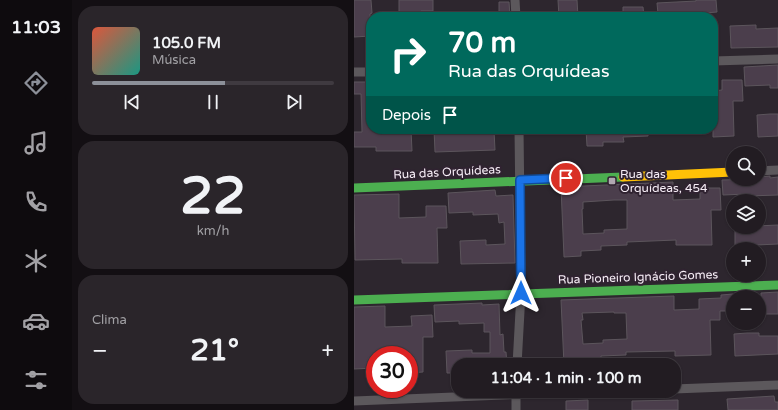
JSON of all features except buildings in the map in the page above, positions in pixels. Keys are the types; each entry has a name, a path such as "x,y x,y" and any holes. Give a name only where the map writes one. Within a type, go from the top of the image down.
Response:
{"street":[{"path":"515,0 516,12"},
{"path":"718,60 778,59"},
{"path":"354,72 366,72"},
{"path":"517,358 521,293 519,134"},
{"path":"766,171 778,170"},
{"name":"Rua das Orquídeas","path":"354,188 726,172"},
{"name":"Rua Pioneiro Ignácio Gomes","path":"354,300 778,285"},
{"path":"681,389 778,385"},
{"path":"354,401 451,396"},
{"path":"516,398 516,410"}],"traffic: fast":[{"path":"354,188 623,177"},
{"path":"354,300 778,285"}],"traffic: slow":[{"path":"623,177 726,172"}],"place":[{"name":"Rua das Orquídeas, 454","path":"612,181"}],"route":[{"path":"521,293 520,180 566,178"}]}
